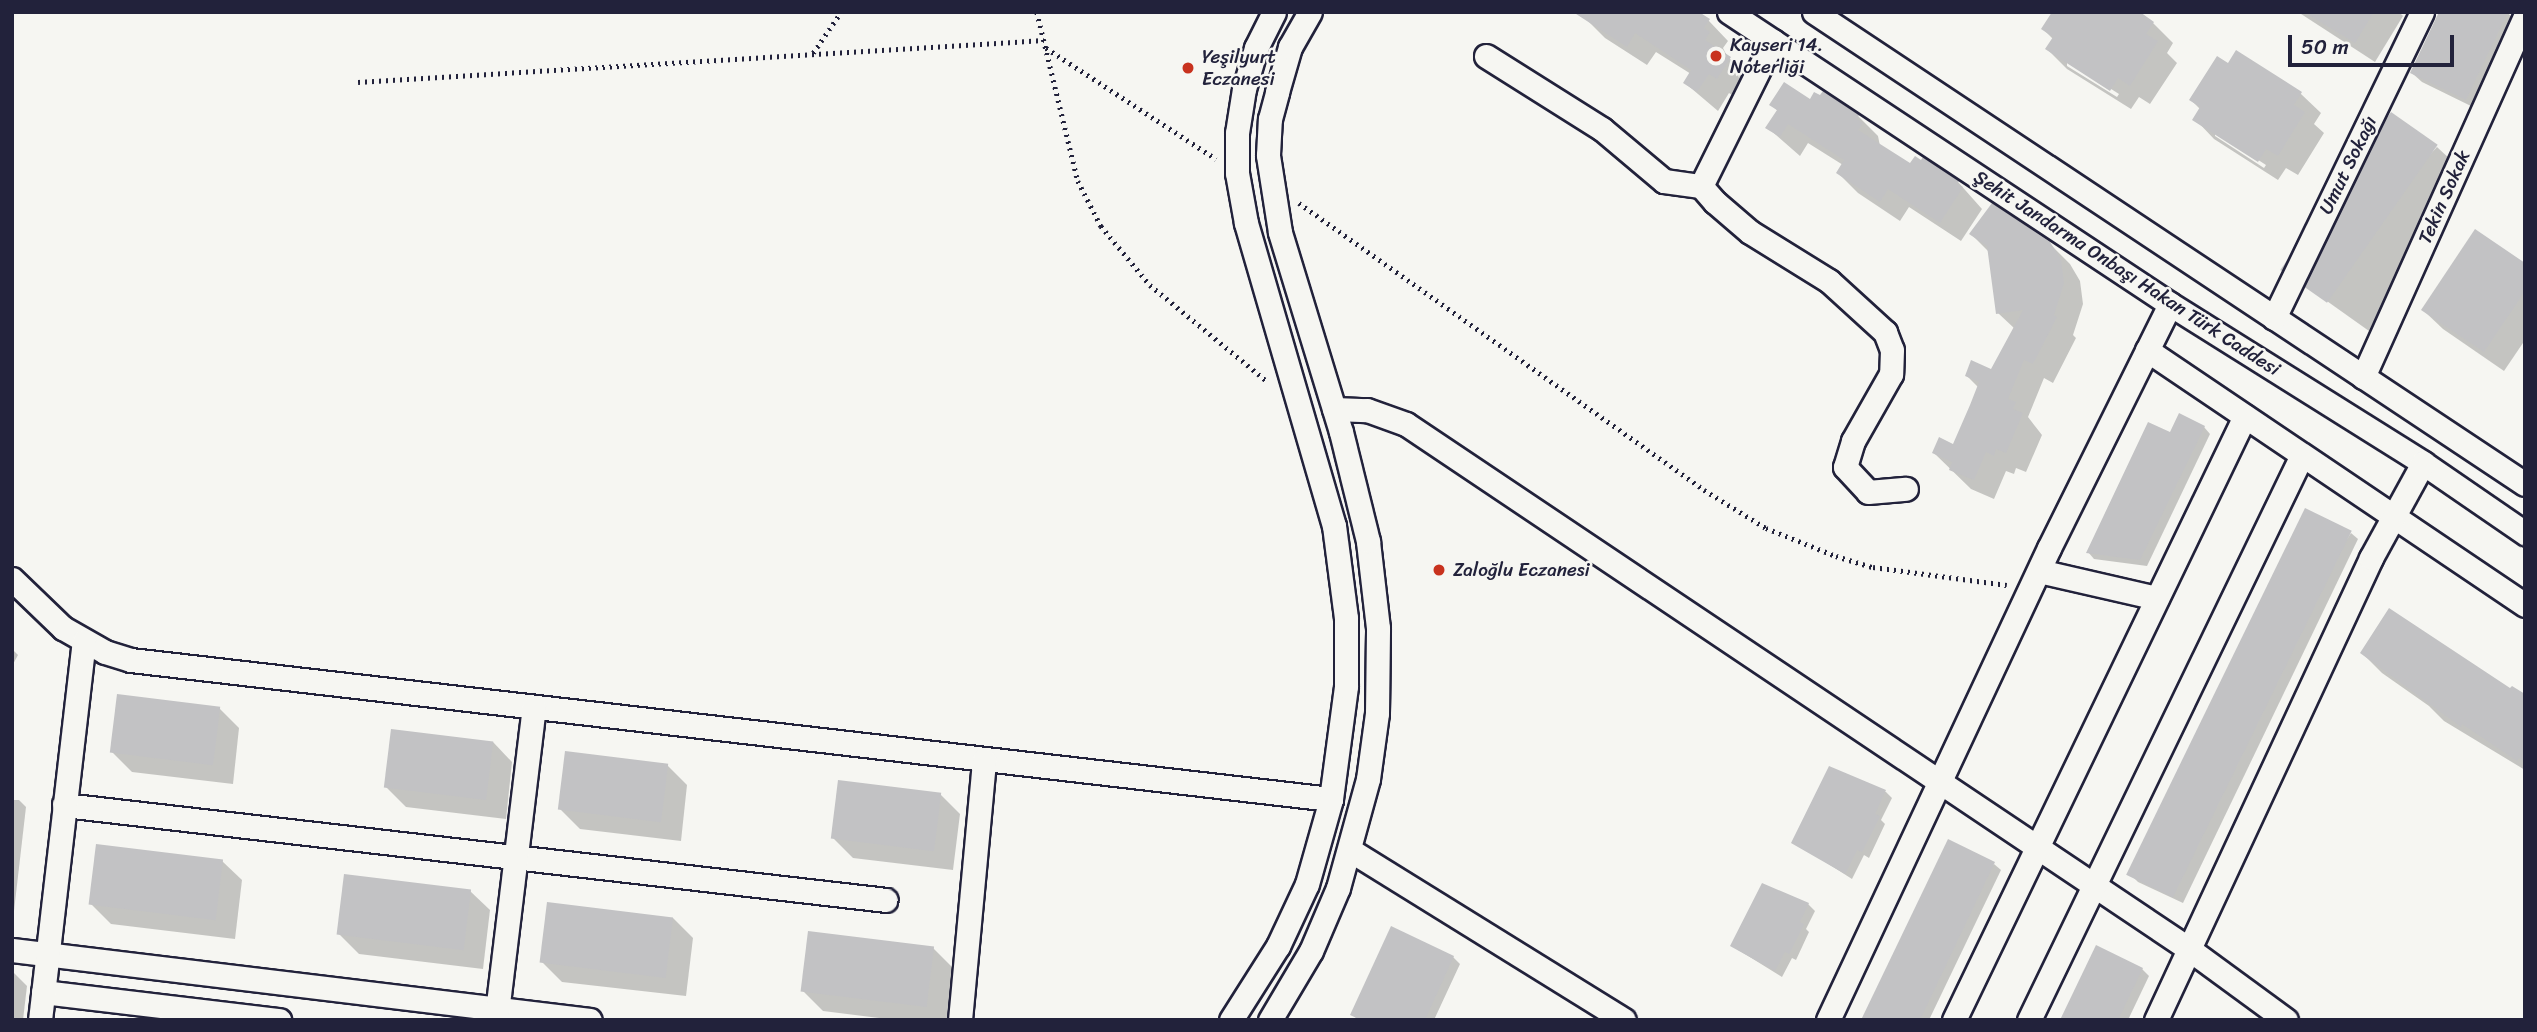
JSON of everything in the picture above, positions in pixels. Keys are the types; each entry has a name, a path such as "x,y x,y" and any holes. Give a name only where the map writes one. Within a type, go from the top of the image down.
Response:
{"street":[{"path":"1230,1020 1261,975 1293,915 1318,851 1331,799 1346,686 1346,618 1335,526 1246,223 1237,173 1237,133 1244,89 1256,48 1274,12"},
{"path":"1270,1020 1301,971 1321,930 1350,850 1374,746 1377,713 1378,628 1368,541 1334,409 1280,232 1268,155 1273,105 1290,47 1310,12"},
{"name":"Şehit Jandarma Onbaşı Hakan Türk Caddesi","path":"1729,12 2170,304 2423,463 2525,533"},
{"path":"1814,12 2524,482"},
{"name":"Umut Sokağı","path":"2274,318 2421,12"},
{"name":"Tekin Sokak","path":"2363,377 2525,16"},
{"path":"1701,186 1773,41"},
{"path":"1486,56 1602,129 1664,181 1701,186 1715,202 1751,232 1829,281 1885,332 1892,350 1891,374 1853,441 1845,467 1868,492 1906,489"},
{"path":"1828,1020 2035,580 2170,304"},
{"path":"2147,350 2525,605"},
{"path":"1334,409 1367,410 1406,424 2189,949 2286,1020"},
{"path":"1954,1020 2245,416"},
{"path":"2029,1020 2302,455"},
{"path":"2156,1020 2394,516 2423,463"},
{"path":"12,579 63,628 83,642 131,660 1331,799"},
{"path":"2035,580 2157,598"},
{"path":"40,1020 83,642"},
{"path":"496,1014 534,708"},
{"path":"960,1020 984,760"},
{"path":"64,805 886,900"},
{"path":"1350,850 1624,1020"},
{"path":"12,950 496,1014 590,1020"},
{"path":"43,992 279,1020"}],"path":[{"path":"813,54 841,12"},
{"path":"1037,12 1078,181 1101,226 1150,285 1271,384"},
{"path":"358,82 1044,40"},
{"path":"1046,48 1237,173"},
{"path":"1299,202 1704,490 1766,528 1836,556 1873,567 1951,579 2017,584 2035,580"}],"building":[{"path":"1573,12 1699,12 1710,19 1704,28 1710,32 1705,40 1731,57 1717,79 1709,74 1697,92 1683,83 1691,70 1635,33 1627,47"},
{"path":"2052,12 2140,12 2154,22 2146,34 2158,41 2130,86 2118,78 2110,91 2045,49 2053,37 2041,29"},
{"path":"2304,12 2374,12 2355,43"},
{"path":"2439,12 2508,12 2466,100 2410,73"},
{"path":"2236,50 2302,92 2294,105 2305,112 2278,156 2266,149 2258,162 2192,120 2200,107 2189,100 2217,56 2228,63"},
{"path":"1784,82 1810,99 1814,92 1820,95 1823,91 1859,115 1857,119 1863,123 1858,130 1910,163 1915,156 1921,160 1923,157 1959,181 1957,184 1963,187 1940,223 1888,189 1880,202 1836,173 1844,160 1788,124 1780,137 1765,128 1777,110 1769,105"},
{"path":"2391,112 2438,145 2327,303 2280,270"},
{"path":"1992,203 2050,242 2061,259 2064,283 2054,315 2057,317 2033,364 2024,360 2008,399 2016,402 2013,409 2023,413 2006,453 1996,449 1994,456 1986,452 1974,480 1949,470 1952,462 1932,453 1939,437 1953,444 1970,405 1979,382 1965,376 1971,360 1991,369 2023,310 1996,314 1987,246 1969,234"},
{"path":"2475,229 2525,263 2525,291 2484,352 2421,310"},
{"path":"2179,413 2205,426 2140,560 2086,553 2148,422 2170,432"},
{"path":"2305,508 2352,531 2173,898 2126,875"},
{"path":"2389,608 2510,688 2512,686 2525,694 2525,762 2519,758 2517,761 2462,724 2461,727 2360,653"},
{"path":"117,694 220,707 213,765 110,753"},
{"path":"391,729 493,742 486,800 384,788"},
{"path":"565,751 668,764 661,822 558,810"},
{"path":"1829,766 1886,790 1875,814 1880,816 1862,852 1857,850 1845,874 1791,843"},
{"path":"838,780 941,793 934,851 831,839"},
{"path":"1948,839 1995,862 1920,1020 1861,1020"},
{"path":"96,844 223,860 216,920 89,905"},
{"path":"344,874 471,890 464,950 337,935"},
{"path":"1762,883 1809,903 1800,922 1804,924 1789,954 1785,952 1775,971 1730,946"},
{"path":"547,902 673,917 666,978 540,963"},
{"path":"1391,926 1454,956 1425,1020 1361,1020 1350,1015"},
{"path":"808,931 934,946 927,1007 801,992"},
{"path":"2096,945 2143,968 2118,1020 2060,1020"}],"place":[{"name":"Kayseri 14. Noterliği","path":"1716,56"},
{"name":"Yeşilyurt Eczanesi","path":"1188,68"},
{"name":"Zaloğlu Eczanesi","path":"1439,570"}]}
